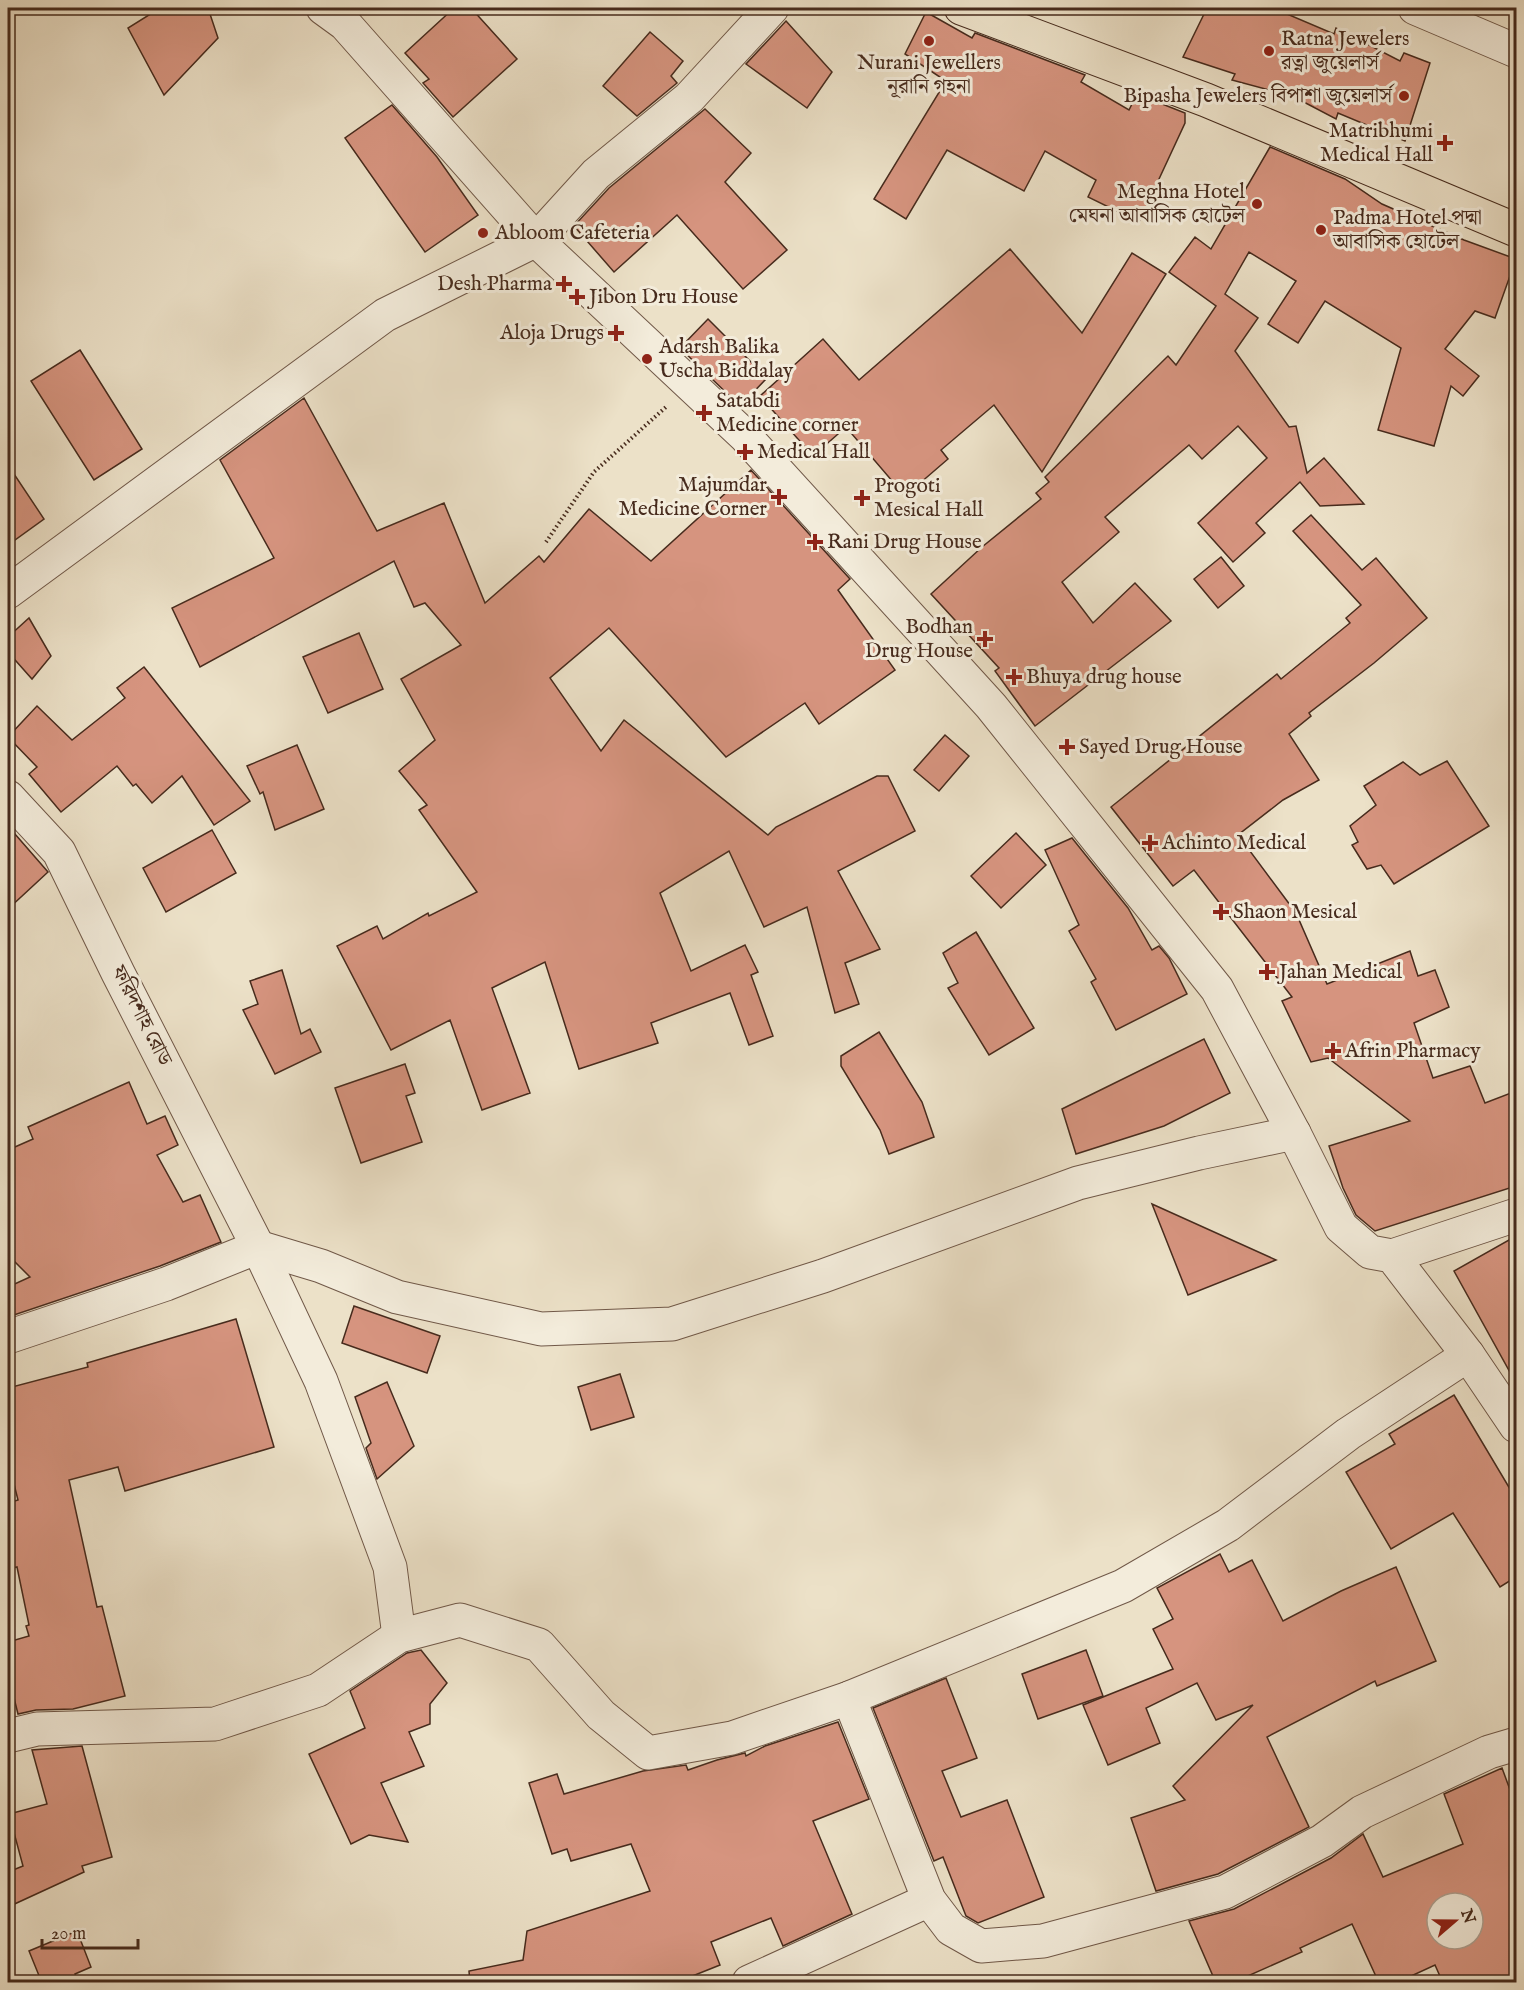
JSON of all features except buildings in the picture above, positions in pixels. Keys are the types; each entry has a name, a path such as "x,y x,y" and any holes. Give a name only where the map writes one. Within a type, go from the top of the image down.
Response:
{"highway":[{"path":"961,8 1206,100 1516,230"}],"street":[{"path":"323,8 345,24 536,240 745,436 991,706 1217,989 1341,1227 1370,1252 1392,1256 1516,1215"},
{"path":"8,592 385,315 536,240 596,174 689,98 772,8"},
{"path":"1415,8 1516,51"},
{"name":"ফরিদশাহ রোড","path":"8,797 59,852 258,1247 321,1381 390,1567 399,1636"},
{"path":"8,1337 166,1284 258,1247 321,1266 397,1297 541,1329 672,1324 823,1276 1078,1183 1199,1153 1294,1133"},
{"path":"1392,1256 1468,1355 1516,1426"},
{"path":"8,1736 37,1729 214,1724 318,1690 399,1636 460,1620 539,1645 601,1714 648,1753 732,1738 849,1698 1123,1586 1228,1526 1348,1434 1468,1355"},
{"path":"849,1698 929,1900 951,1929 981,1947 1042,1941 1225,1892 1322,1841 1362,1812 1489,1752 1516,1744"},
{"path":"749,1983 929,1900"}],"path":[{"path":"546,542 594,472 691,384"}],"place":[{"name":"Nurani Jewellers নূরানি গহনা","path":"929,41"},
{"name":"Ratna Jewelers রত্না জুয়েলার্স","path":"1269,51"},
{"name":"Bipasha Jewelers বিপাশা জুয়েলার্স","path":"1404,96"},
{"name":"Matribhumi Medical Hall","path":"1445,143"},
{"name":"Meghna Hotel মেঘনা আবাসিক হোটেল","path":"1257,204"},
{"name":"Padma Hotel পদ্মা আবাসিক হোটেল","path":"1321,230"},
{"name":"Abloom Cafeteria","path":"483,233"},
{"name":"Desh Pharma","path":"564,284"},
{"name":"Jibon Dru House","path":"577,297"},
{"name":"Aloja Drugs","path":"616,333"},
{"name":"Adarsh Balika Uscha Biddalay","path":"647,359"},
{"name":"Satabdi Medicine corner","path":"704,413"},
{"name":"Medical Hall","path":"745,452"},
{"name":"Majumdar Medicine Corner","path":"779,497"},
{"name":"Progoti Mesical Hall","path":"862,498"},
{"name":"Rani Drug House","path":"815,542"},
{"name":"Bodhan Drug House","path":"985,639"},
{"name":"Bhuya drug house","path":"1014,677"},
{"name":"Sayed Drug House","path":"1067,747"},
{"name":"Achinto Medical","path":"1150,843"},
{"name":"Shaon Mesical","path":"1221,912"},
{"name":"Jahan Medical","path":"1267,972"},
{"name":"Afrin Pharmacy","path":"1333,1051"}]}
